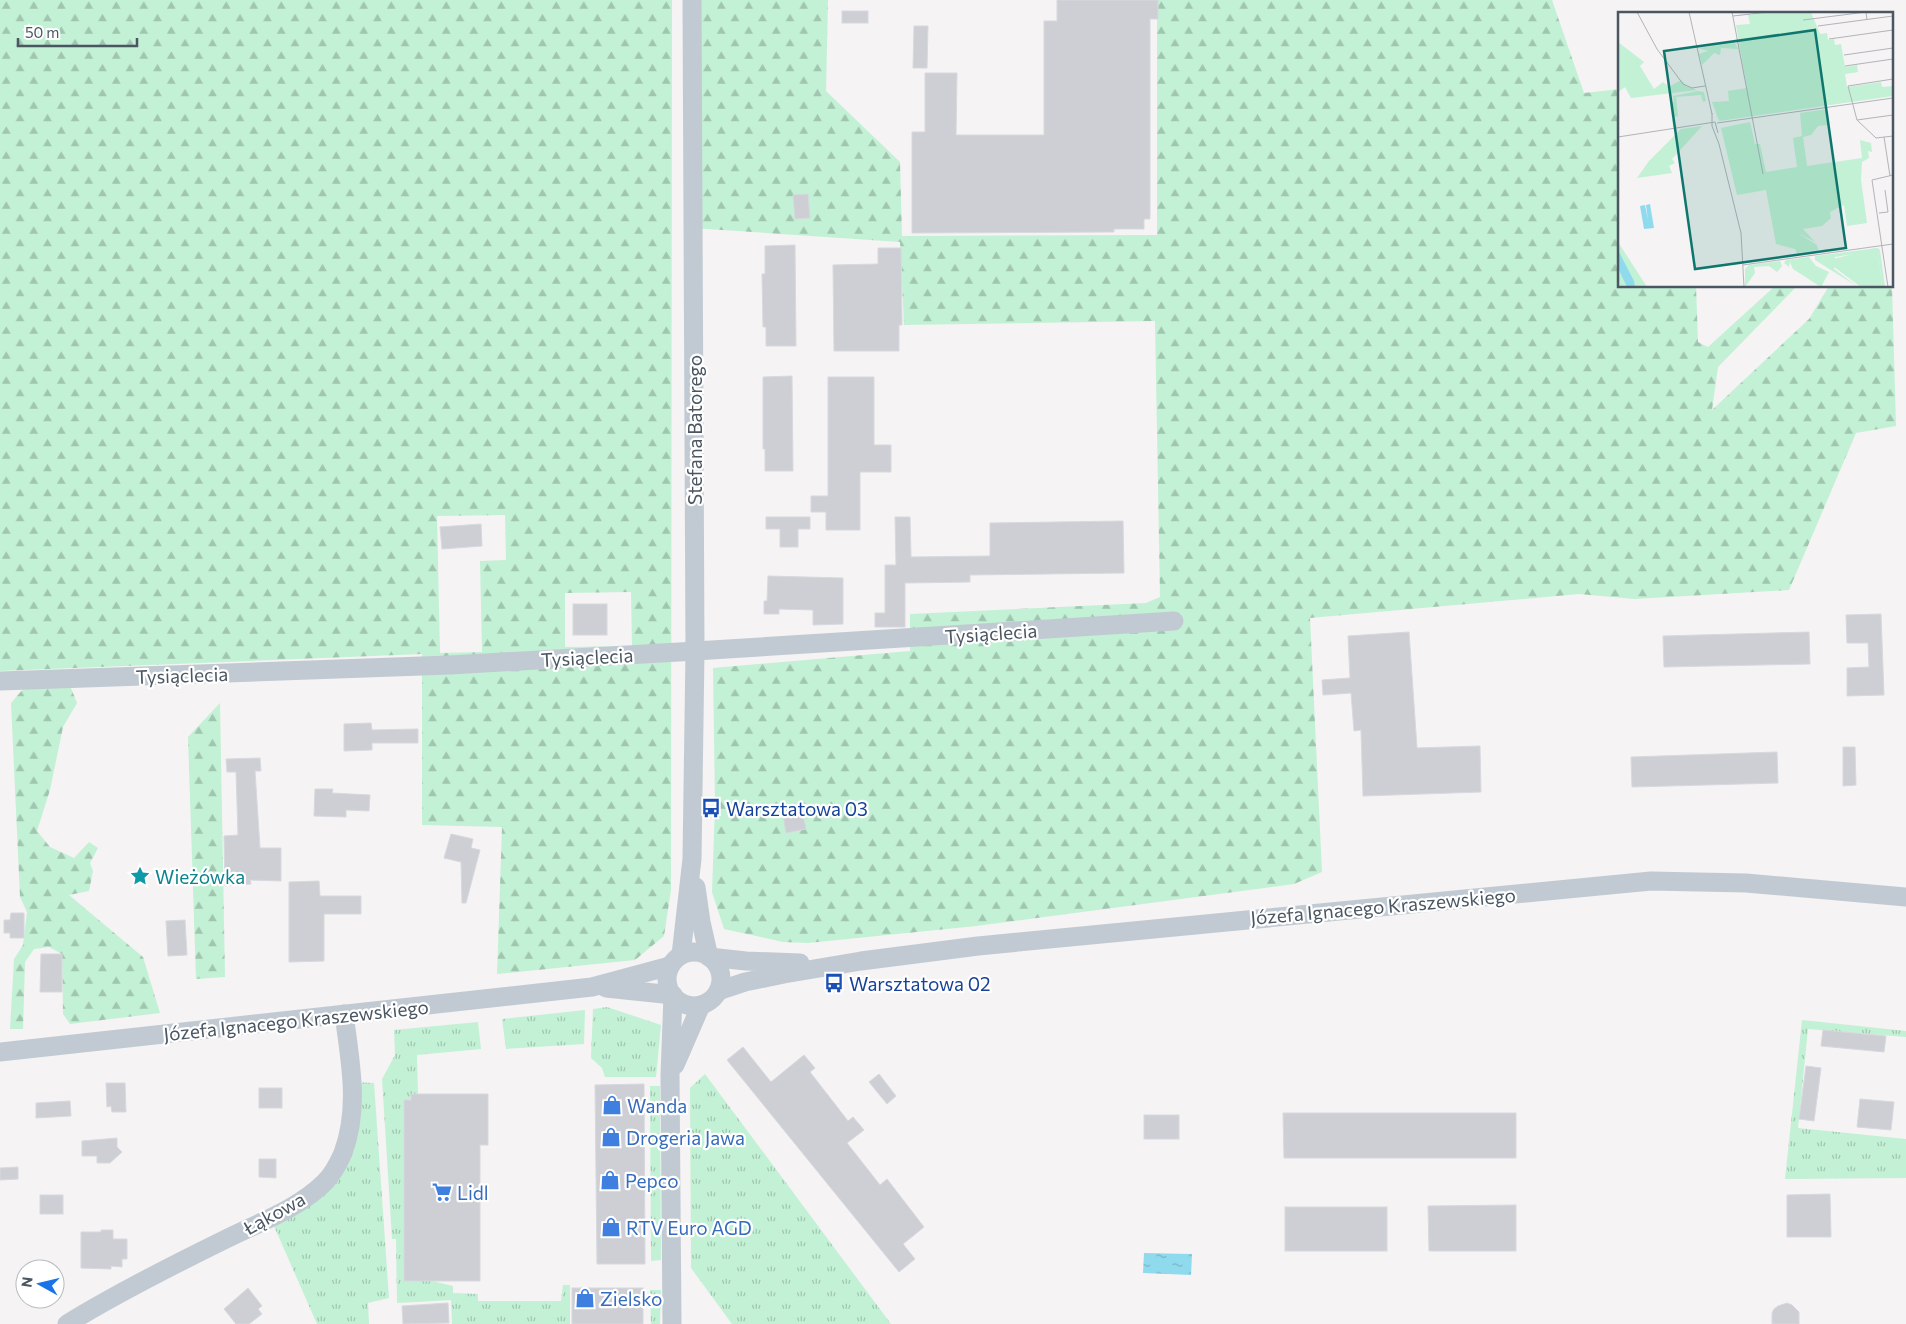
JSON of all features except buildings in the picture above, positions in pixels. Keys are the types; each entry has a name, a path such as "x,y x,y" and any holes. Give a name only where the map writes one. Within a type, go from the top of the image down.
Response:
{"street":[{"name":"Stefana Batorego","path":"676,961 692,859 695,651 692,0"},
{"name":"Tysiąclecia","path":"0,682 450,664 695,651 1174,621"},
{"name":"Stefana Batorego","path":"692,859 701,922 710,957"},
{"name":"Józefa Ignacego Kraszewskiego","path":"718,991 754,980 861,961 978,946 1651,881 1746,883 1906,897"},
{"path":"672,1324 670,1075 673,995 667,981 676,961 695,952 710,957 715,962 721,976 718,991 708,1002 700,1005 685,1004 673,995"},
{"name":"Józefa Ignacego Kraszewskiego","path":"710,957 788,963 861,961"},
{"name":"Józefa Ignacego Kraszewskiego","path":"0,1052 592,987 676,961"},
{"name":"Józefa Ignacego Kraszewskiego","path":"592,987 673,995"},
{"path":"670,1075 700,1005"},
{"name":"Łąkowa","path":"67,1324 211,1246 285,1210 303,1200 326,1181 342,1154 350,1128 353,1105 344,1014"}],"green space":[{"path":"0,0 672,0 671,890 664,936 635,960 497,974 502,827 422,825 422,654 0,671","holes":["505,515 506,560 480,561 482,652 440,653 437,516","631,592 632,646 565,647 565,593"]},
{"path":"692,0 828,0 826,91 900,162 902,236 1157,235 1157,0 1552,0 1584,93 1618,89 1618,288 1696,288 1698,342 1708,347 1773,288 1795,288 1718,367 1712,410 1809,319 1828,288 1892,288 1896,426 1856,433 1789,590 1635,599 1579,594 1310,618 1322,872 1294,884 976,926 808,943 783,942 724,929 712,892 715,805 713,668 910,651 910,614 1146,603 1160,597 1155,321 904,325 900,242 692,228"},
{"path":"24,688 71,688 77,703 63,727 50,790 37,831 50,847 74,858 89,842 98,848 90,863 93,871 89,891 69,895 143,957 160,1013 70,1024 63,1014 62,954 49,947 34,949 25,962 23,1029 10,1029 14,959 23,945 27,912 20,897 11,703"},
{"path":"220,703 225,977 196,979 188,737"},
{"path":"607,1007 661,1025 656,1077 605,1077 602,1068 591,1058 593,1009"},
{"path":"585,1010 584,1044 506,1049 502,1019"},
{"path":"1802,1020 1906,1031 1906,1037 1808,1029 1798,1128 1906,1139 1906,1178 1785,1179"},
{"path":"478,1022 481,1049 417,1055 418,1094 411,1094 404,1281 432,1281 453,1286 453,1293 478,1294 478,1301 561,1301 563,1285 570,1285 570,1324 452,1324 451,1300 397,1303 396,1239 392,1239 382,1079 395,1055 394,1030"},
{"path":"705,1074 891,1324 732,1324 691,1268 690,1088"},
{"path":"352,1082 374,1083 389,1298 368,1303 369,1324 317,1324 270,1217 285,1210 342,1154"},
{"path":"650,1086 660,1086 661,1260 651,1261"},
{"path":"650,1290 661,1290 660,1324 651,1324"}],"water":[{"path":"1144,1253 1192,1254 1191,1275 1143,1273"}],"place":[{"name":"Warsztatowa 03","path":"711,808"},
{"name":"Wieżówka","path":"140,876"},
{"name":"Warsztatowa 02","path":"834,983"},
{"name":"Wanda","path":"612,1105"},
{"name":"Drogeria Jawa","path":"611,1137"},
{"name":"Pepco","path":"610,1180"},
{"name":"Lidl","path":"442,1192"},
{"name":"RTV Euro AGD","path":"611,1227"},
{"name":"Zielsko","path":"585,1298"}]}
